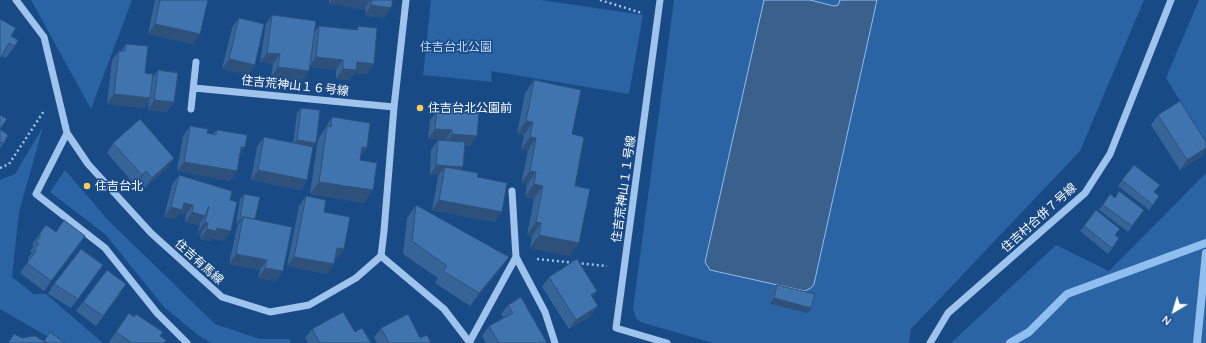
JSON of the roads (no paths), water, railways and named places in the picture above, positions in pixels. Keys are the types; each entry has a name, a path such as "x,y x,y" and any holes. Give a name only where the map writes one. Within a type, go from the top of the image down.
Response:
{"street":[{"name":"住吉有馬線","path":"16,0 44,37 66,133 88,164 151,233 222,297 270,312 309,305 356,278 381,256"},
{"path":"406,0 394,107 381,256 444,309 470,343 516,257"},
{"name":"住吉荒神山１１号線","path":"660,0 616,328 667,343"},
{"name":"住吉村合併７号線","path":"930,343 948,313 1085,193 1110,154 1171,0"},
{"path":"191,109 196,62"},
{"name":"住吉荒神山１６号線","path":"194,88 394,107"},
{"path":"66,133 36,194 105,248 157,313 187,343"},
{"path":"512,191 516,257 545,312 555,343"}],"waterway":[{"path":"1010,343 1029,332 1067,294 1206,243"},
{"path":"1197,343 1206,253"}],"place":[{"name":"住吉台北公園前","path":"420,108"},
{"name":"住吉台北","path":"87,186"}],"park label":[{"name":"住吉台北公園","path":"456,47"}]}
